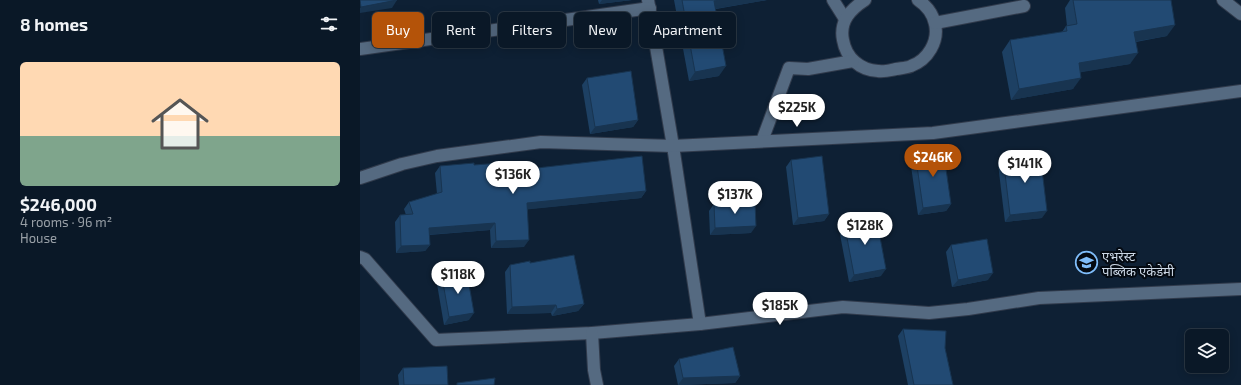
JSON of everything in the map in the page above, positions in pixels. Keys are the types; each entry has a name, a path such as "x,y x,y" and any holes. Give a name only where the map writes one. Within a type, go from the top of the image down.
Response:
{"street":[{"path":"833,0 845,20"},
{"path":"865,0 853,8 845,20 842,36 844,48 853,61 864,68 880,72 912,66 927,56 933,46 936,31 934,18 925,4 918,0"},
{"path":"1223,0 1241,14"},
{"path":"360,49 649,4 673,146 700,324"},
{"path":"935,23 1024,6"},
{"path":"762,142 789,68 808,69 853,61"},
{"path":"360,178 402,164 437,156 541,142 673,146 933,133 1241,90"},
{"path":"360,257 365,259 436,340 592,333 700,324 843,307 929,313 968,309 1039,298 1241,289"},
{"path":"592,333 594,370 598,385"}],"building":[{"path":"360,0 397,0 361,7"},
{"path":"682,0 720,0 714,1 716,12 684,12"},
{"path":"1073,0 1171,0 1175,25 1134,32 1138,53 1079,63 1081,78 1019,89 1010,40 1067,31 1066,26 1077,24"},
{"path":"691,48 723,48 726,66 695,72"},
{"path":"631,71 638,120 595,127 587,78"},
{"path":"943,148 951,204 923,208 915,152"},
{"path":"1040,153 1047,211 1010,215 1003,157"},
{"path":"642,156 646,191 527,203 529,240 496,241 495,223 429,228 430,245 401,246 400,215 413,214 409,202 442,192 440,166 474,163 474,165 500,163 502,172"},
{"path":"822,156 829,214 798,218 791,160"},
{"path":"755,203 756,226 715,228 714,204"},
{"path":"876,216 886,269 854,275 844,222"},
{"path":"987,239 993,273 958,280 951,245"},
{"path":"574,255 584,304 557,309 556,305 512,307 510,265"},
{"path":"467,273 474,313 449,317 442,277"},
{"path":"903,329 946,331 945,348 953,385 914,385"},
{"path":"733,347 740,376 683,378 679,359"},
{"path":"447,366 448,385 404,385 403,368"},
{"path":"495,378 494,385 457,385 457,383"}],"place":[{"name":"एभरेस्ट पब्लिक एकेडेमी","path":"1086,263"}]}
